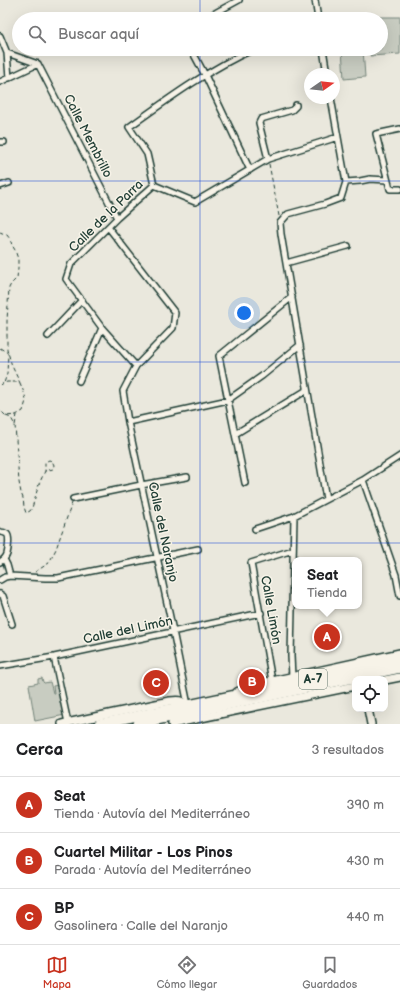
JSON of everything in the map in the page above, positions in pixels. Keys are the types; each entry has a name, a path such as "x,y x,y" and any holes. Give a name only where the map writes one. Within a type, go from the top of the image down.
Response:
{"highway":[{"name":"A-7","path":"99,724 400,660"},
{"name":"A-7","path":"138,724 400,668"}],"street":[{"path":"217,12 239,0"},
{"path":"315,0 317,12"},
{"path":"0,36 7,54 9,78"},
{"path":"7,54 12,56"},
{"path":"13,56 38,64"},
{"path":"195,56 206,75 250,170"},
{"path":"154,185 147,154 128,127 168,99 227,62 239,56"},
{"path":"324,56 326,68"},
{"path":"0,82 38,64"},
{"name":"Calle Membrillo","path":"38,64 117,218"},
{"path":"268,160 259,123 260,121 262,119 292,110 296,104"},
{"path":"326,499 280,223 288,214 341,198 346,182 332,104"},
{"path":"400,129 376,134 390,189 400,189"},
{"name":"Calle de la Parra","path":"136,366 102,328 66,279 71,264 117,218 154,185 195,202 268,160 338,137"},
{"path":"346,182 360,181 370,178 387,180"},
{"path":"0,186 10,183"},
{"name":"Calle del Naranjo","path":"108,227 175,313 174,328 136,366 122,391 188,705"},
{"path":"286,263 348,246"},
{"path":"245,483 219,356 292,296"},
{"path":"48,336 82,300"},
{"path":"79,381 102,328"},
{"path":"128,422 228,400 262,376 300,345"},
{"path":"235,434 307,390"},
{"path":"255,529 294,516 363,480 400,456"},
{"path":"73,499 187,477"},
{"path":"363,480 396,574 400,596"},
{"path":"293,557 294,516"},
{"path":"0,532 5,533 9,538 7,554 2,560 8,565 10,576"},
{"path":"0,580 10,576 58,578 198,549"},
{"name":"Calle Limón","path":"272,681 252,563 293,550"},
{"path":"0,594 3,596 12,624"},
{"path":"292,603 292,677"},
{"name":"Calle del Limón","path":"0,666 54,657 261,613"},
{"path":"225,697 247,687 400,653"},
{"path":"54,657 65,723 170,701 178,700 188,705"},
{"path":"388,679 400,677"},
{"path":"172,724 352,687"},
{"path":"369,712 371,724"}],"path":[{"path":"268,160 280,223"},
{"path":"0,232 7,234 18,259 17,278 9,288 6,321 7,349 26,401 23,411 6,416"},
{"path":"0,348 8,354"},
{"path":"4,383 7,374 8,354"},
{"path":"0,386 11,381 20,383"},
{"path":"0,410 6,416 11,418 15,427"},
{"path":"17,414 15,427 19,482 26,513 32,508 42,476 45,472 53,468 54,465 52,461 49,460 45,462 45,472"},
{"path":"35,572 49,563 58,543 73,499"}],"shaded area":[{"path":"388,17 400,17 400,54 388,55"},
{"path":"342,56 364,56 365,77 344,79"},
{"path":"42,678 44,683 50,682 53,693 53,686 59,685 65,715 35,721 29,685 38,683 38,679"}],"place":[{"name":"Seat","path":"327,637"},
{"name":"Cuartel Militar - Los Pinos","path":"252,682"},
{"name":"BP","path":"156,683"}]}
